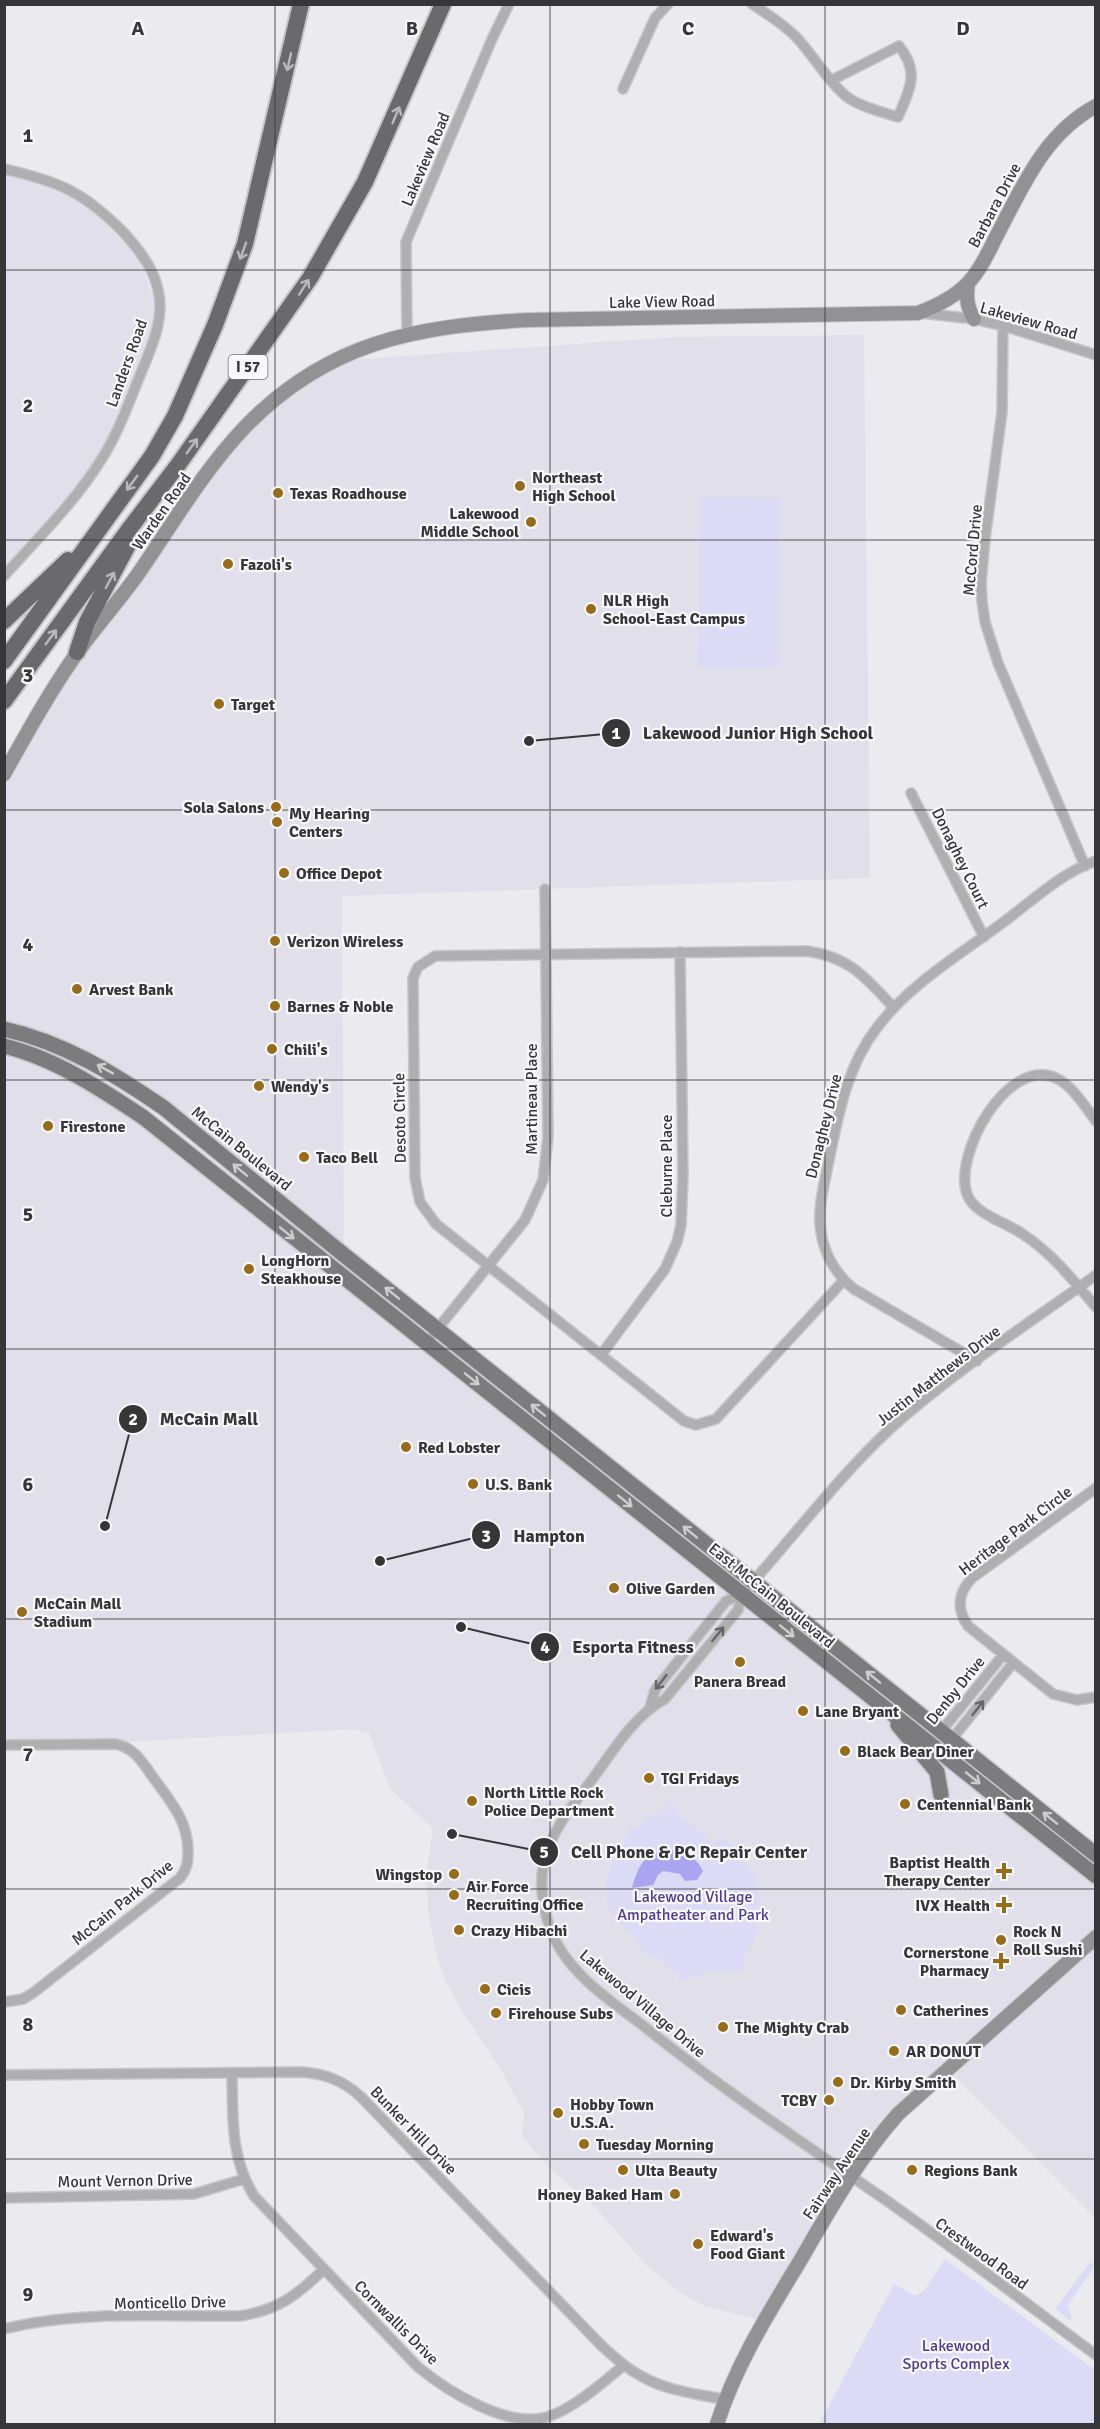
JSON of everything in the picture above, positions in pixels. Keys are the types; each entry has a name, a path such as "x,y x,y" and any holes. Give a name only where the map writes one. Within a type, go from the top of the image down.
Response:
{"highway":[{"name":"I 57","path":"4,661 152,456 176,416 229,289 245,244 302,4"},
{"name":"I 57","path":"4,701 289,310 332,241 386,139 444,4"},
{"path":"77,652 87,622 154,496"},
{"path":"4,621 97,532"}],"main road":[{"name":"McCain Boulevard","path":"4,1029 63,1047 135,1087 437,1329"},
{"path":"4,1047 16,1049 78,1076 143,1117 427,1342"},
{"name":"East McCain Boulevard","path":"437,1329 1095,1855"},
{"name":"East McCain Boulevard","path":"427,1342 1095,1876"},
{"path":"883,1706 937,1772 941,1795"}],"street":[{"name":"Lakeview Road","path":"406,334 406,242 509,4"},
{"path":"623,88 655,18 668,4"},
{"path":"752,4 796,37 832,80 849,98 873,109 898,117 912,76 909,58 899,46 832,80"},
{"name":"Barbara Drive","path":"918,313 940,304 968,284 987,255 1037,160 1053,138 1068,124 1095,106"},
{"name":"Landers Road","path":"4,169 60,184 84,197 101,211 128,237 149,267 158,288 160,305 157,332 128,406 106,453 80,489 4,576"},
{"path":"968,284 966,297 968,309 974,320"},
{"name":"Lakeview Road","path":"918,313 1003,326 1095,355"},
{"name":"Lake View Road","path":"406,334 474,322 918,313"},
{"name":"McCord Drive","path":"1003,326 1001,422 985,538 982,601 985,622 998,663 1085,866"},
{"name":"Warden Road","path":"4,774 77,652 127,590 218,460 258,414 291,386 320,367 406,334"},
{"name":"Donaghey Court","path":"911,793 984,938"},
{"name":"Donaghey Drive","path":"977,1361 855,1289 844,1280 831,1263 823,1244 820,1222 824,1188 847,1082 866,1043 894,1008 1046,890 1095,861"},
{"name":"Martineau Place","path":"427,1342 525,1220 537,1196 546,1162 544,889"},
{"name":"Cleburne Place","path":"601,1355 665,1269 677,1242 681,1225 683,1176 680,952"},
{"name":"Desoto Circle","path":"844,1280 716,1419 696,1425 684,1420 436,1224 420,1202 417,1193 413,978 418,966 435,956 818,952 837,957 862,973 894,1008"},
{"path":"1095,1121 1079,1099 1056,1078 1042,1075 1022,1080 1005,1092 987,1114 973,1145 964,1176 967,1195 979,1210 1024,1235 1049,1254 1095,1307"},
{"name":"Justin Matthews Drive","path":"742,1594 831,1492 889,1430 977,1361 1095,1275"},
{"name":"Heritage Park Circle","path":"1095,1488 972,1578 964,1587 959,1602 962,1617 968,1626 1053,1694 1077,1700 1095,1697"},
{"name":"Lakewood Village Drive","path":"650,1707 665,1699 738,1610 742,1594"},
{"name":"Lakewood Village Drive","path":"742,1594 726,1601 655,1690 650,1707 568,1810 553,1833 545,1858 542,1889 546,1916 554,1937 569,1962 606,1996 721,2087 850,2176"},
{"name":"Denby Drive","path":"946,1736 1003,1655"},
{"name":"Denby Drive","path":"936,1748 1013,1663"},
{"name":"McCain Park Drive","path":"4,1745 115,1743 130,1749 177,1809 186,1833 188,1852 186,1868 180,1878 33,1993 23,1999 4,2002"},
{"name":"Fairway Avenue","path":"717,2424 751,2343 850,2176 875,2141 898,2114 1095,1937"},
{"path":"232,2073 234,2149 244,2179"},
{"name":"Bunker Hill Drive","path":"4,2075 317,2073 336,2079 350,2088 624,2366 658,2384 726,2400"},
{"name":"Crestwood Road","path":"850,2176 1095,2355"},
{"name":"Mount Vernon Drive","path":"4,2198 194,2194 244,2179"},
{"name":"Cornwallis Drive","path":"244,2179 260,2204 418,2367 436,2382 466,2398 509,2416 534,2419 550,2416 605,2382 624,2366"},
{"name":"Monticello Drive","path":"4,2329 29,2323 76,2318 240,2316 258,2313 288,2300 324,2270"}],"shaded area":[{"path":"5,174 54,187 85,203 140,259 153,298 154,324 145,353 106,450 80,484 5,569"},
{"path":"864,335 870,878 342,896 344,1255 135,1087 5,1030 4,777 16,753 218,460 266,407 333,361 675,337"},
{"path":"5,1046 120,1102 1095,1876 1095,2218 948,2070 890,2124 764,2321 704,2306 681,2293 645,2264 595,2207 549,2168 522,2136 524,2113 499,2066 461,2010 446,1982 437,1957 429,1919 426,1876 433,1828 390,1789 369,1733 353,1729 90,1744 5,1745"},
{"path":"677,1850 693,1858 701,1867 703,1871 697,1880 685,1881 680,1874 663,1871 653,1885 632,1888 638,1871 646,1859 652,1854"}],"green space":[{"path":"700,497 779,498 778,669 698,668"},
{"name":"Lakewood Village Ampatheater and Park","path":"669,1804 676,1808 674,1812 714,1843 721,1837 734,1846 731,1851 753,1873 760,1896 753,1944 742,1959 745,1971 712,1971 697,1975 683,1983 678,1980 681,1974 636,1946 639,1939 614,1918 606,1895 606,1884 618,1852 631,1833 627,1830 630,1826 635,1830 648,1816 662,1814"},
{"name":"Lakewood Sports Complex","path":"945,2259 1095,2370 1095,2424 819,2424 894,2284 915,2296 924,2291"},
{"path":"1090,2262 1095,2266 1068,2305 1071,2321 1055,2309"}],"place":[{"name":"Northeast High School","path":"520,486"},
{"name":"Texas Roadhouse","path":"278,493"},
{"name":"Lakewood Middle School","path":"531,522"},
{"name":"Fazoli's","path":"228,564"},
{"name":"NLR High School-East Campus","path":"591,609"},
{"name":"Target","path":"219,704"},
{"name":"Lakewood Junior High School","path":"529,741"},
{"name":"Sola Salons","path":"276,807"},
{"name":"My Hearing Centers","path":"277,822"},
{"name":"Office Depot","path":"284,873"},
{"name":"Verizon Wireless","path":"275,941"},
{"name":"Arvest Bank","path":"77,989"},
{"name":"Barnes & Noble","path":"275,1006"},
{"name":"Chili's","path":"272,1049"},
{"name":"Wendy's","path":"259,1086"},
{"name":"Firestone","path":"48,1126"},
{"name":"Taco Bell","path":"304,1157"},
{"name":"LongHorn Steakhouse","path":"249,1269"},
{"name":"Red Lobster","path":"406,1447"},
{"name":"U.S. Bank","path":"473,1484"},
{"name":"McCain Mall","path":"105,1526"},
{"name":"Hampton","path":"380,1561"},
{"name":"Olive Garden","path":"614,1588"},
{"name":"McCain Mall Stadium","path":"22,1612"},
{"name":"Esporta Fitness","path":"461,1627"},
{"name":"Panera Bread","path":"740,1662"},
{"name":"Lane Bryant","path":"803,1711"},
{"name":"Black Bear Diner","path":"845,1751"},
{"name":"TGI Fridays","path":"649,1778"},
{"name":"North Little Rock Police Department","path":"472,1801"},
{"name":"Centennial Bank","path":"905,1804"},
{"name":"Cell Phone & PC Repair Center","path":"452,1834"},
{"name":"Baptist Health Therapy Center","path":"1004,1871"},
{"name":"Wingstop","path":"454,1874"},
{"name":"Air Force Recruiting Office","path":"454,1895"},
{"name":"IVX Health","path":"1004,1905"},
{"name":"Crazy Hibachi","path":"459,1930"},
{"name":"Rock N Roll Sushi","path":"1001,1940"},
{"name":"Cornerstone Pharmacy","path":"1001,1961"},
{"name":"Cicis","path":"485,1989"},
{"name":"Catherines","path":"901,2010"},
{"name":"Firehouse Subs","path":"496,2013"},
{"name":"The Mighty Crab","path":"723,2027"},
{"name":"AR DONUT","path":"894,2051"},
{"name":"Dr. Kirby Smith","path":"838,2082"},
{"name":"TCBY","path":"829,2100"},
{"name":"Hobby Town U.S.A.","path":"558,2113"},
{"name":"Tuesday Morning","path":"584,2144"},
{"name":"Ulta Beauty","path":"623,2170"},
{"name":"Regions Bank","path":"912,2170"},
{"name":"Honey Baked Ham","path":"675,2194"},
{"name":"Edward's Food Giant","path":"698,2244"}]}
